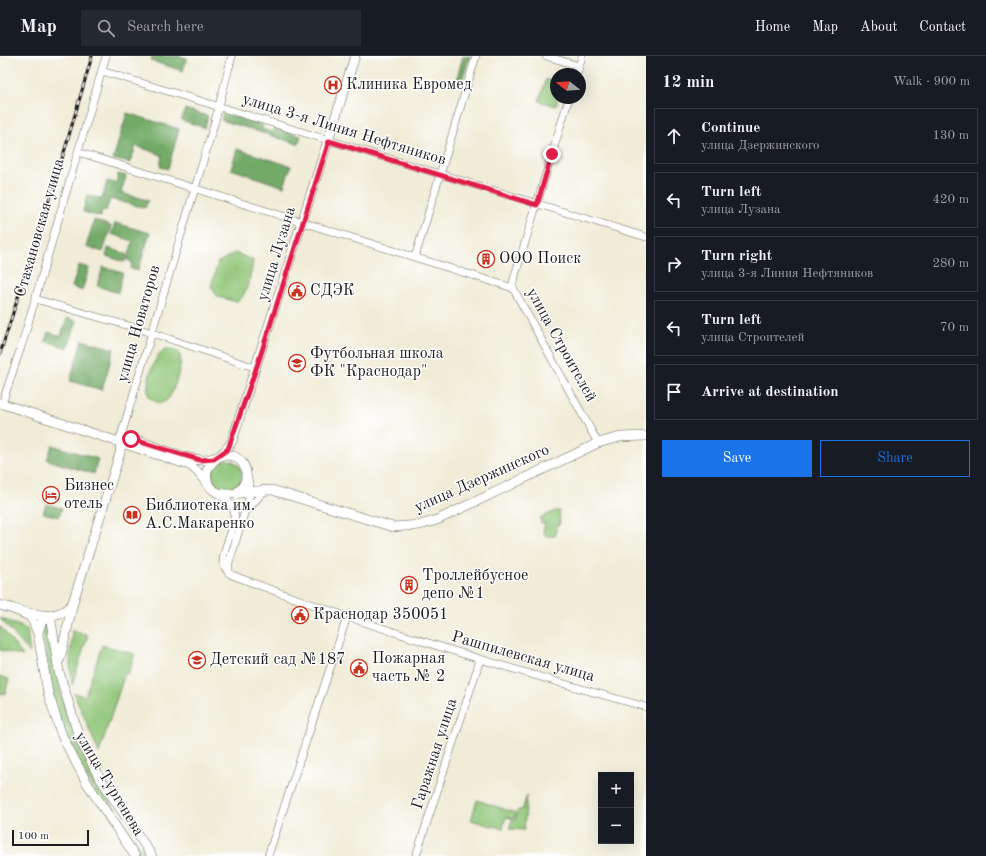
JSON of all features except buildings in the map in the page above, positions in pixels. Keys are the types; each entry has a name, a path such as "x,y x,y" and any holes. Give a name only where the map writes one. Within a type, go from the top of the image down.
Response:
{"main road":[{"name":"улица Лузана","path":"218,457 228,449 232,441 355,56"},
{"path":"1,402 122,439 196,459 208,460 226,455 236,457 243,464 246,475 244,485 236,493"},
{"name":"улица Дзержинского","path":"217,493 226,495 251,491 272,490 384,525 412,526 437,520 598,443 620,437 646,436"},
{"path":"122,439 189,465 197,470 217,493"},
{"name":"улица Новаторов","path":"74,600 122,439"},
{"path":"209,485 207,471 210,464 218,457"},
{"path":"5,606 49,616 60,614 67,609 74,600"},
{"name":"улица Тургенева","path":"59,672 62,647 74,600"},
{"name":"улица Тургенева","path":"5,606 31,618 38,634 48,693 62,736 86,783 135,856"},
{"name":"улица Тургенева","path":"38,634 42,621 46,620 51,622 59,672 74,724 90,759 152,856"}],"street":[{"name":"Стахановская улица","path":"1,402 35,299 106,56"},
{"name":"улица Новаторов","path":"122,439 151,333 219,107 232,56"},
{"path":"415,257 476,56"},
{"path":"546,56 579,66 582,56"},
{"name":"улица 3-я Линия Нефтяников","path":"102,71 646,238"},
{"name":"улица Строителей","path":"567,104 513,282 513,288 598,443"},
{"path":"78,152 194,190 513,288"},
{"path":"35,299 151,333 256,368"},
{"path":"229,573 229,563 251,491 246,475"},
{"path":"244,516 256,498 266,490"},
{"path":"217,493 231,505 234,513 233,523 223,562 224,567 229,573"},
{"name":"Рашпилевская улица","path":"229,573 347,617 480,660 646,707"},
{"path":"268,856 347,617"},
{"name":"Гаражная улица","path":"416,856 480,660"}],"green space":[{"path":"152,56 179,56 187,58 183,71 151,61"},
{"path":"463,56 470,56 462,80 457,78"},
{"path":"546,79 550,80 550,104 556,104 556,106 539,101"},
{"path":"185,109 208,116 205,128 181,120"},
{"path":"127,113 179,129 168,169 160,167 162,155 136,146 130,163 113,159"},
{"path":"223,113 263,125 262,129 272,132 274,128 301,136 298,144 221,120"},
{"path":"237,149 291,166 284,187 231,169"},
{"path":"118,174 126,176 121,193 148,200 145,208 110,199 106,211 102,210 101,217 83,212 87,195 102,199 107,181 116,183"},
{"path":"94,220 111,226 103,252 86,247"},
{"path":"115,223 150,233 138,271 131,269 132,262 127,260 133,241 111,234"},
{"path":"108,248 127,254 125,262 106,256"},
{"path":"235,253 253,260 250,277 244,295 237,302 218,297 211,287 218,262"},
{"path":"79,265 89,268 82,291 72,287"},
{"path":"103,267 123,273 118,293 97,286"},
{"path":"67,318 77,321 68,348 45,341 48,332 61,336"},
{"path":"82,340 114,349 102,390 70,381"},
{"path":"165,349 172,349 176,351 179,354 180,363 174,389 169,398 161,403 150,398 148,387 151,372 157,357"},
{"path":"52,445 98,459 94,474 47,460"},
{"path":"227,460 238,464 242,475 238,486 227,490 216,486 212,475 216,464"},
{"path":"46,504 62,508 59,517 43,513"},
{"path":"555,511 559,511 560,524 557,525 555,536 546,536 543,532 545,523 541,523 540,518"},
{"path":"0,618 27,629 30,653"},
{"path":"47,621 60,690 67,717 79,748 96,780 147,856 138,856 108,812 80,765 65,733 56,707 48,665 42,624"},
{"path":"0,626 23,656 0,650"},
{"path":"72,630 88,635 72,685 70,664"},
{"path":"102,645 135,654 128,674 125,673 99,753 74,693 85,696"},
{"path":"0,676 9,679 5,694 0,693"},
{"path":"527,795 524,830 509,829 512,820 515,821 518,810 522,810"},
{"path":"477,800 516,813 514,819 506,817 503,828 471,820"}],"railway":[{"path":"0,354 65,149 92,56"}],"place":[{"name":"Клиника Евромед","path":"333,85"},
{"name":"ООО Поиск","path":"486,259"},
{"name":"СДЭК","path":"297,291"},
{"name":"Футбольная школа ФК \"Краснодар\"","path":"297,363"},
{"name":"Бизнес отель","path":"51,495"},
{"name":"Библиотека им. А.С.Макаренко","path":"132,515"},
{"name":"Троллейбусное депо №1","path":"409,585"},
{"name":"Краснодар 350051","path":"300,615"},
{"name":"Детский сад №187","path":"197,660"},
{"name":"Пожарная часть № 2","path":"359,668"}],"route":[{"path":"131,439 200,460 214,459 225,452 230,446 329,141 537,205 552,154"}]}
